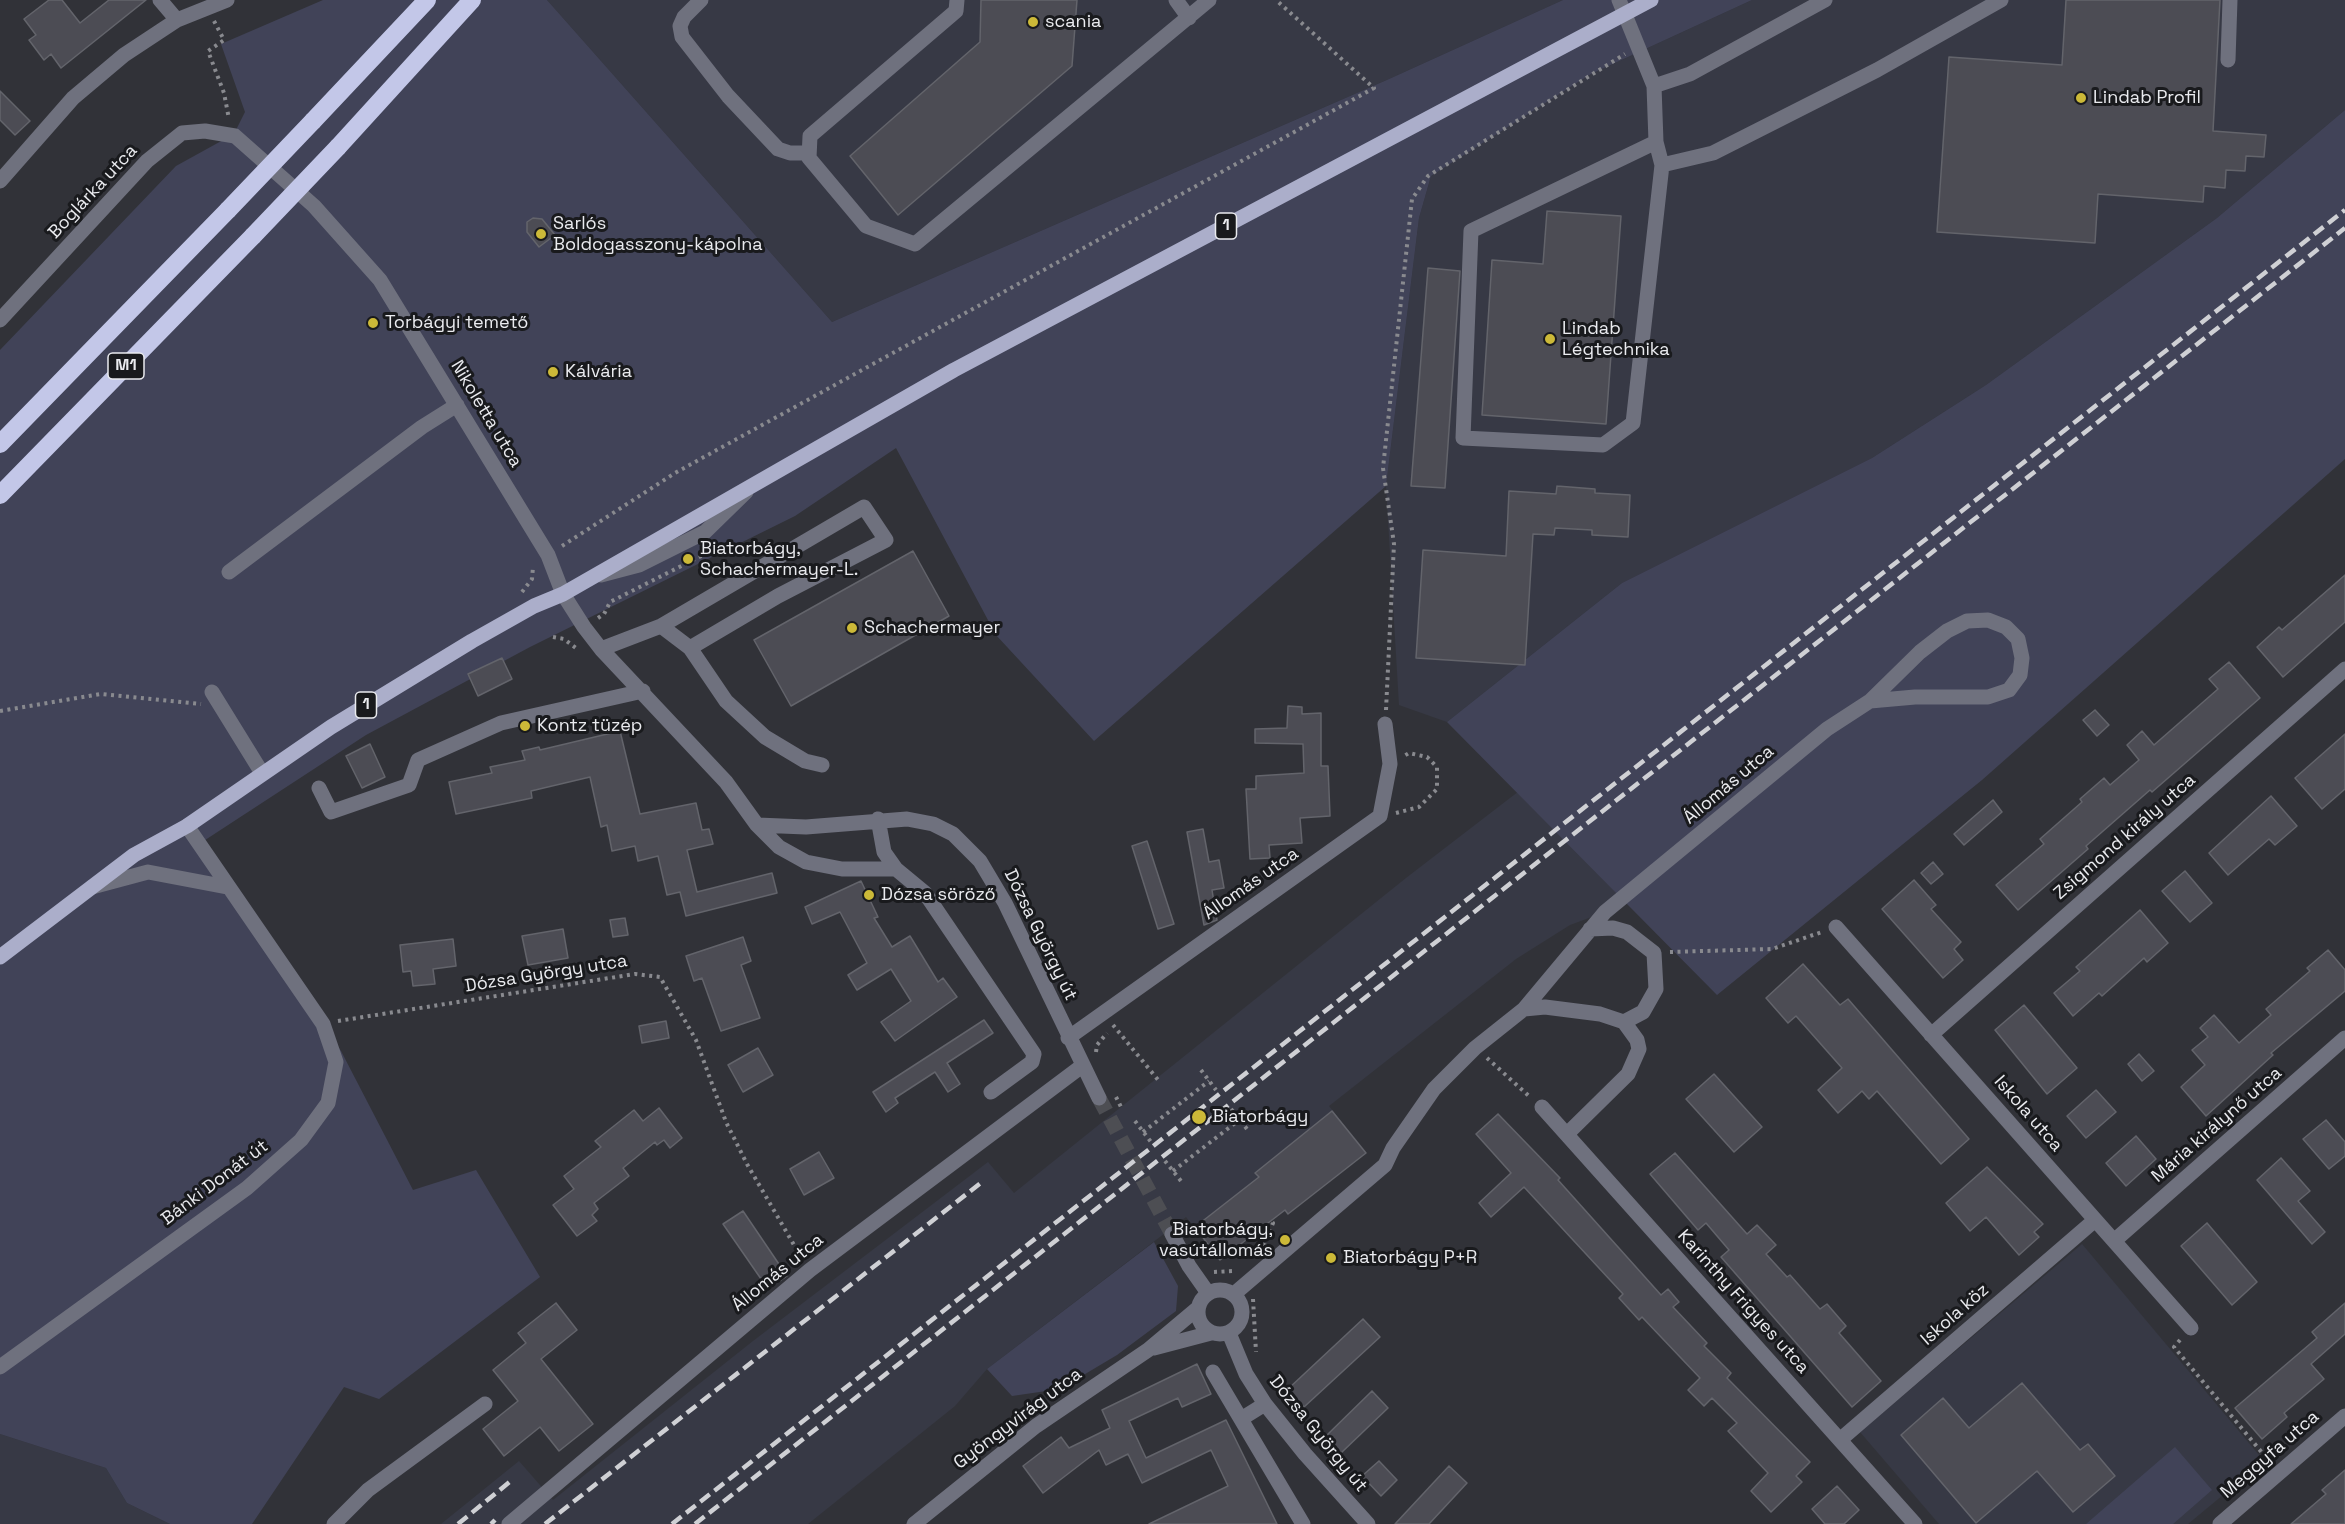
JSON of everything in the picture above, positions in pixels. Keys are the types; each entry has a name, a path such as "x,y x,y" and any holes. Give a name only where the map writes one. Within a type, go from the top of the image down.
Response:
{"highway":[{"name":"M1","path":"0,444 228,210 426,0"},
{"name":"M1","path":"0,495 338,147 472,0"}],"main road":[{"name":"1","path":"0,957 134,855 187,826 331,727 472,640 563,594 954,370 1622,7 1651,0"}],"street":[{"path":"160,0 177,20"},
{"path":"0,181 73,98 124,55 177,20 227,0"},
{"path":"701,0 684,17 680,26 682,37 728,96 778,149 790,153 809,153"},
{"path":"957,0 956,11 810,136 809,158 866,226 915,244 1209,0"},
{"path":"1176,0 1189,18"},
{"path":"1654,86 1690,74 1825,0"},
{"path":"1662,165 1713,153 1877,70 2001,0"},
{"path":"2228,60 2230,0"},
{"path":"1622,7 1654,86 1656,142 1662,165 1633,423 1603,445 1463,438 1471,231 1656,142"},
{"name":"Boglárka utca","path":"0,320 147,161 182,133 205,131 235,136"},
{"name":"Nikoletta utca","path":"235,136 314,206 380,280 548,555 563,594"},
{"path":"230,572 422,427 457,405"},
{"path":"601,649 661,626 864,507 886,540 778,596 690,648"},
{"path":"563,594 601,649 644,692 726,782 757,825 779,847 806,861 842,869 896,869"},
{"name":"Állomás utca","path":"1240,1290 1385,1165 1398,1140 1434,1089 1475,1048 1524,1009 1605,912 1827,729 1870,701 1920,652 1947,631 1967,621 1988,620 2006,627 2018,639 2022,658 2020,675 2009,690 1988,697 1915,697 1870,701"},
{"path":"661,626 690,648 726,701 744,719 788,752 806,761 822,765"},
{"name":"Zsigmond király utca","path":"1931,1035 2345,669"},
{"path":"212,692 262,773"},
{"path":"319,788 331,812 409,785 418,760 501,723 644,692"},
{"path":"1380,816 1390,764 1385,724"},
{"name":"Állomás utca","path":"1068,1038 1380,816"},
{"path":"878,819 884,852 896,869 925,893 1034,1054 1032,1062 991,1092"},
{"name":"Dózsa György út","path":"757,825 806,827 878,819 907,819 933,824 953,834 980,861 1005,903 1068,1038 1099,1098"},
{"name":"Bánki Donát út","path":"0,1367 247,1188 301,1140 328,1103 336,1062 323,1024 187,826"},
{"path":"91,887 148,872 227,886"},
{"name":"Iskola utca","path":"1836,927 2191,1328"},
{"path":"1590,929 1613,928 1627,932 1654,953 1656,989 1642,1012 1624,1022"},
{"path":"1524,1009 1545,1006 1590,1012 1624,1022 1637,1040 1639,1049 1628,1074 1567,1134"},
{"name":"Mária királynő utca","path":"2114,1241 2345,1038"},
{"name":"Állomás utca","path":"509,1524 810,1270 1082,1066"},
{"name":"Karinthy Frigyes utca","path":"1542,1107 1841,1439 1914,1524"},
{"name":"Iskola köz","path":"1841,1439 2096,1220"},
{"path":"1172,1234 1189,1266 1208,1293"},
{"path":"1240,1290 1242,1315 1238,1326 1229,1333 1211,1333 1202,1325 1198,1308 1201,1299 1208,1293 1240,1290"},
{"name":"Gyöngyvirág utca","path":"914,1524 1036,1426 1148,1350 1198,1308"},
{"name":"Gyöngyvirág utca","path":"1148,1350 1211,1333"},
{"name":"Dózsa György út","path":"1229,1333 1246,1374 1265,1404 1305,1454 1368,1524"},
{"path":"1213,1372 1303,1524"},
{"path":"334,1524 368,1490 485,1404"},
{"path":"1240,1419 1265,1404"},
{"name":"Meggyfa utca","path":"2220,1524 2345,1416"}],"path":[{"path":"516,596 532,579 532,564 675,473 1374,88 1276,0"},
{"path":"224,40 208,51 224,93 235,136"},
{"path":"1385,724 1394,544 1383,468 1412,199 1428,176 1613,59 1639,48"},
{"path":"564,639 604,614 610,602 713,550"},
{"path":"0,711 101,694 174,700 222,708"},
{"path":"1380,816 1419,807 1437,789 1437,767 1427,757 1409,753 1390,764"},
{"path":"1654,953 1772,949 1836,927"},
{"name":"Dózsa György utca","path":"323,1024 635,974 660,977 696,1040 726,1122 747,1164 810,1270"},
{"path":"1103,1013 1159,1081"},
{"path":"1096,1055 1097,1045 1114,1026"},
{"path":"1475,1048 1542,1107"},
{"path":"1201,1070 1216,1090"},
{"path":"1143,1132 1209,1081"},
{"path":"1231,1109 1246,1129"},
{"path":"1173,1171 1239,1120"},
{"path":"1135,1121 1151,1142"},
{"path":"1165,1161 1181,1181"},
{"path":"1264,1246 1273,1223 1271,1221"},
{"path":"1240,1290 1253,1295 1257,1362"},
{"path":"2191,1328 2174,1347 2279,1473"}],"shaded area":[{"path":"323,0 547,0 832,322 1389,79 1563,0 1752,0 1591,74 1431,176 1419,218 1386,486 1094,741 996,635 896,448 795,516 530,647 366,735 199,844 341,1051 413,1190 476,1170 540,1277 379,1399 344,1387 252,1524 170,1524 127,1503 106,1468 0,1434 0,350 176,166 234,134 245,112 221,44"},
{"path":"547,0 1563,0 1389,79 832,322"},
{"path":"1752,0 2345,0 2345,110 2217,218 1986,385 1872,458 1622,583 1447,722 1399,705 1386,486 1419,218 1431,176 1591,74"},
{"path":"2345,110 2345,459 1982,780 1717,995 1447,722 1622,583 1872,458 1986,385 2217,218"},
{"path":"1870,543 1605,912 1570,925 1516,959 1329,1106 1366,1153 1288,1214 1285,1210 1220,1260 1186,1217 987,1369 955,1406 808,1524 441,1524 519,1461 553,1500 753,1341 988,1162 1014,1193 1406,878 1510,798 1628,709"},
{"path":"1154,1242 1178,1286 1176,1311 1117,1355 1060,1389 1012,1396 987,1369"},
{"path":"2082,1244 2264,1461 2188,1524 1939,1524 1860,1432"},
{"path":"0,1434 106,1468 127,1503 170,1524 0,1524"},
{"path":"2175,1447 2212,1490 2173,1524 2086,1524"}],"building":[{"path":"49,0 62,0 80,23 109,0 146,0 61,68 51,54 44,60 29,40 36,35 24,19"},
{"path":"981,0 1077,0 1072,66 898,215 850,156 980,42"},
{"name":"Lindab Profil","path":"2066,0 2220,0 2213,131 2266,135 2264,157 2246,156 2245,171 2226,170 2225,188 2204,186 2203,202 2098,194 2095,243 1937,232 1949,57 2062,65"},
{"path":"0,91 30,121 15,135 0,120"},
{"name":"Lindab Légtechnika","path":"1547,211 1621,216 1606,424 1482,415 1492,260 1543,264"},
{"name":"Sarlós Boldogasszony-kápolna","path":"533,218 542,219 555,235 539,247 527,232 527,222"},
{"path":"1428,268 1460,271 1445,488 1411,486"},
{"path":"1557,486 1595,489 1595,493 1630,495 1628,537 1592,535 1592,530 1555,528 1554,535 1533,534 1525,665 1416,658 1423,550 1506,556 1509,491 1556,494"},
{"name":"Schachermayer","path":"913,551 949,616 791,706 754,640"},
{"path":"2345,575 2345,622 2283,677 2257,647 2279,627 2282,630"},
{"path":"502,658 512,679 478,696 468,674"},
{"path":"2229,662 2260,698 2086,846 2088,849 2018,910 1996,885 2044,844 2040,839 2082,802 2080,799 2104,778 2110,785 2139,760 2127,745 2142,731 2154,745 2218,689 2209,679"},
{"path":"1288,706 1302,707 1302,714 1321,713 1321,766 1328,766 1330,816 1300,818 1302,843 1269,845 1270,858 1250,859 1246,789 1256,789 1256,776 1304,773 1303,744 1255,743 1255,729 1287,728"},
{"path":"2095,710 2109,725 2097,736 2083,720"},
{"path":"620,731 640,814 696,803 702,830 709,829 713,844 687,850 697,892 772,873 777,893 686,916 680,892 667,895 658,856 638,861 635,846 612,851 607,825 601,827 590,777 531,791 532,798 456,814 449,782 492,773 490,767 525,760 522,751 539,747 540,750"},
{"path":"2345,734 2345,789 2322,809 2295,778"},
{"path":"370,744 385,777 362,788 346,756"},
{"path":"2271,796 2297,826 2275,845 2269,839 2228,875 2209,853"},
{"path":"1993,800 2002,812 1964,845 1954,834"},
{"path":"1203,829 1209,862 1219,860 1224,888 1212,890 1217,920 1204,925 1187,832"},
{"path":"1147,841 1174,924 1158,929 1132,846"},
{"path":"1933,862 1943,874 1931,884 1921,873"},
{"path":"2185,871 2212,903 2190,922 2162,891"},
{"path":"1914,880 1936,905 1931,909 1961,942 1954,949 1963,960 1943,978 1882,909"},
{"path":"861,881 878,917 874,918 892,947 910,936 938,982 943,978 957,997 895,1041 881,1022 911,1001 891,969 857,990 848,975 867,963 840,912 812,924 805,907"},
{"path":"2140,910 2168,943 2147,962 2144,958 2102,996 2099,993 2073,1016 2054,993 2080,971 2076,967"},
{"path":"625,918 628,935 613,937 610,920"},
{"path":"563,929 568,958 528,965 522,936"},
{"path":"743,937 751,961 741,965 760,1018 721,1031 702,978 694,981 686,956"},
{"path":"453,939 456,966 433,969 435,984 413,986 411,971 403,972 400,945"},
{"path":"2328,950 2345,970 2345,991 2271,1053 2273,1055 2206,1116 2181,1087 2205,1065 2192,1050 2208,1037 2200,1028 2214,1015 2239,1043 2271,1015 2266,1009 2310,971 2307,968"},
{"path":"1803,964 1840,1005 1848,999 1969,1139 1941,1164 1877,1091 1869,1099 1862,1091 1838,1113 1818,1090 1842,1068 1796,1016 1788,1023 1766,998"},
{"path":"2024,1005 2077,1068 2047,1094 1995,1030"},
{"path":"984,1020 993,1033 947,1063 960,1084 948,1092 935,1072 895,1098 898,1103 886,1112 873,1092"},
{"path":"666,1021 669,1038 642,1043 639,1026"},
{"path":"758,1048 773,1075 743,1092 728,1065"},
{"path":"2139,1054 2154,1071 2142,1081 2128,1064"},
{"path":"1714,1074 1762,1127 1734,1152 1686,1099"},
{"path":"2096,1090 2116,1112 2086,1138 2067,1116"},
{"path":"659,1108 682,1138 670,1148 664,1140 657,1145 655,1142 623,1168 629,1176 594,1203 598,1209 592,1215 597,1221 577,1236 553,1205 574,1189 564,1176 601,1147 595,1141 634,1110 643,1121"},
{"path":"1332,1111 1366,1153 1288,1214 1285,1210 1220,1260 1195,1227 1259,1177 1255,1173"},
{"path":"1498,1114 1560,1178 1558,1180 1661,1295 1668,1289 1679,1302 1673,1307 1707,1343 1704,1346 1731,1373 1727,1378 1810,1462 1796,1476 1802,1482 1771,1512 1751,1491 1768,1473 1728,1431 1737,1423 1712,1398 1704,1406 1688,1390 1700,1378 1642,1317 1639,1320 1619,1298 1623,1294 1524,1187 1491,1217 1479,1203 1511,1173 1476,1134"},
{"path":"2326,1120 2345,1142 2345,1156 2329,1169 2303,1139"},
{"path":"2136,1136 2156,1159 2126,1186 2106,1163"},
{"path":"819,1152 834,1178 804,1195 790,1169"},
{"path":"1675,1153 1747,1234 1757,1225 1776,1245 1766,1254 1787,1277 1790,1275 1820,1309 1827,1304 1846,1326 1839,1333 1881,1381 1852,1407 1721,1257 1729,1250 1706,1223 1698,1230 1650,1174"},
{"path":"2281,1158 2310,1191 2298,1201 2325,1232 2312,1244 2257,1180"},
{"path":"1987,1167 2043,1224 2034,1232 2039,1237 2019,1255 1986,1217 1970,1231 1946,1203"},
{"path":"743,1211 787,1276 768,1289 723,1224"},
{"path":"2207,1223 2257,1282 2232,1305 2181,1246"},
{"path":"556,1303 577,1330 541,1359 593,1424 559,1451 540,1427 504,1456 483,1429 518,1401 493,1370 526,1343 518,1333"},
{"path":"2345,1303 2345,1334 2311,1364 2324,1379 2284,1413 2287,1417 2262,1439 2235,1408 2317,1338 2312,1332"},
{"path":"1363,1319 1380,1337 1304,1407 1288,1389"},
{"path":"1197,1364 1211,1394 1182,1407 1178,1398 1129,1421 1146,1458 1226,1420 1277,1524 1149,1524 1228,1486 1211,1450 1142,1483 1128,1454 1106,1465 1099,1450 1043,1493 1023,1466 1061,1437 1069,1448 1110,1428 1102,1410"},
{"path":"2022,1383 2080,1450 2088,1444 2115,1476 2073,1512 2037,1471 1976,1523 1901,1435 1943,1398 1969,1428"},
{"path":"1372,1391 1388,1408 1341,1453 1326,1436"},
{"path":"1379,1461 1397,1480 1381,1496 1362,1476"},
{"path":"1449,1466 1467,1483 1429,1524 1395,1524"},
{"path":"2345,1470 2345,1524 2291,1524 2326,1494 2322,1490"},
{"path":"1837,1486 1859,1510 1844,1524 1825,1524 1812,1509"}],"tunnel":[{"path":"1099,1098 1172,1234"}],"railway":[{"path":"672,1524 2345,210"},
{"path":"695,1524 2345,228"},
{"path":"545,1524 982,1182"},
{"path":"458,1524 512,1480"},
{"path":"491,1524 495,1520"}],"place":[{"name":"scania","path":"1033,22"},
{"name":"Lindab Profil","path":"2081,98"},
{"name":"Sarlós Boldogasszony-kápolna","path":"541,234"},
{"name":"Torbágyi temető","path":"373,323"},
{"name":"Lindab Légtechnika","path":"1550,339"},
{"name":"Kálvária","path":"553,372"},
{"name":"Biatorbágy, Schachermayer-L.","path":"688,559"},
{"name":"Schachermayer","path":"852,628"},
{"name":"Kontz tüzép","path":"525,726"},
{"name":"Dózsa söröző","path":"869,895"},
{"name":"Biatorbágy","path":"1199,1117"},
{"name":"Biatorbágy, vasútállomás","path":"1285,1240"},
{"name":"Biatorbágy P+R","path":"1331,1258"}]}
